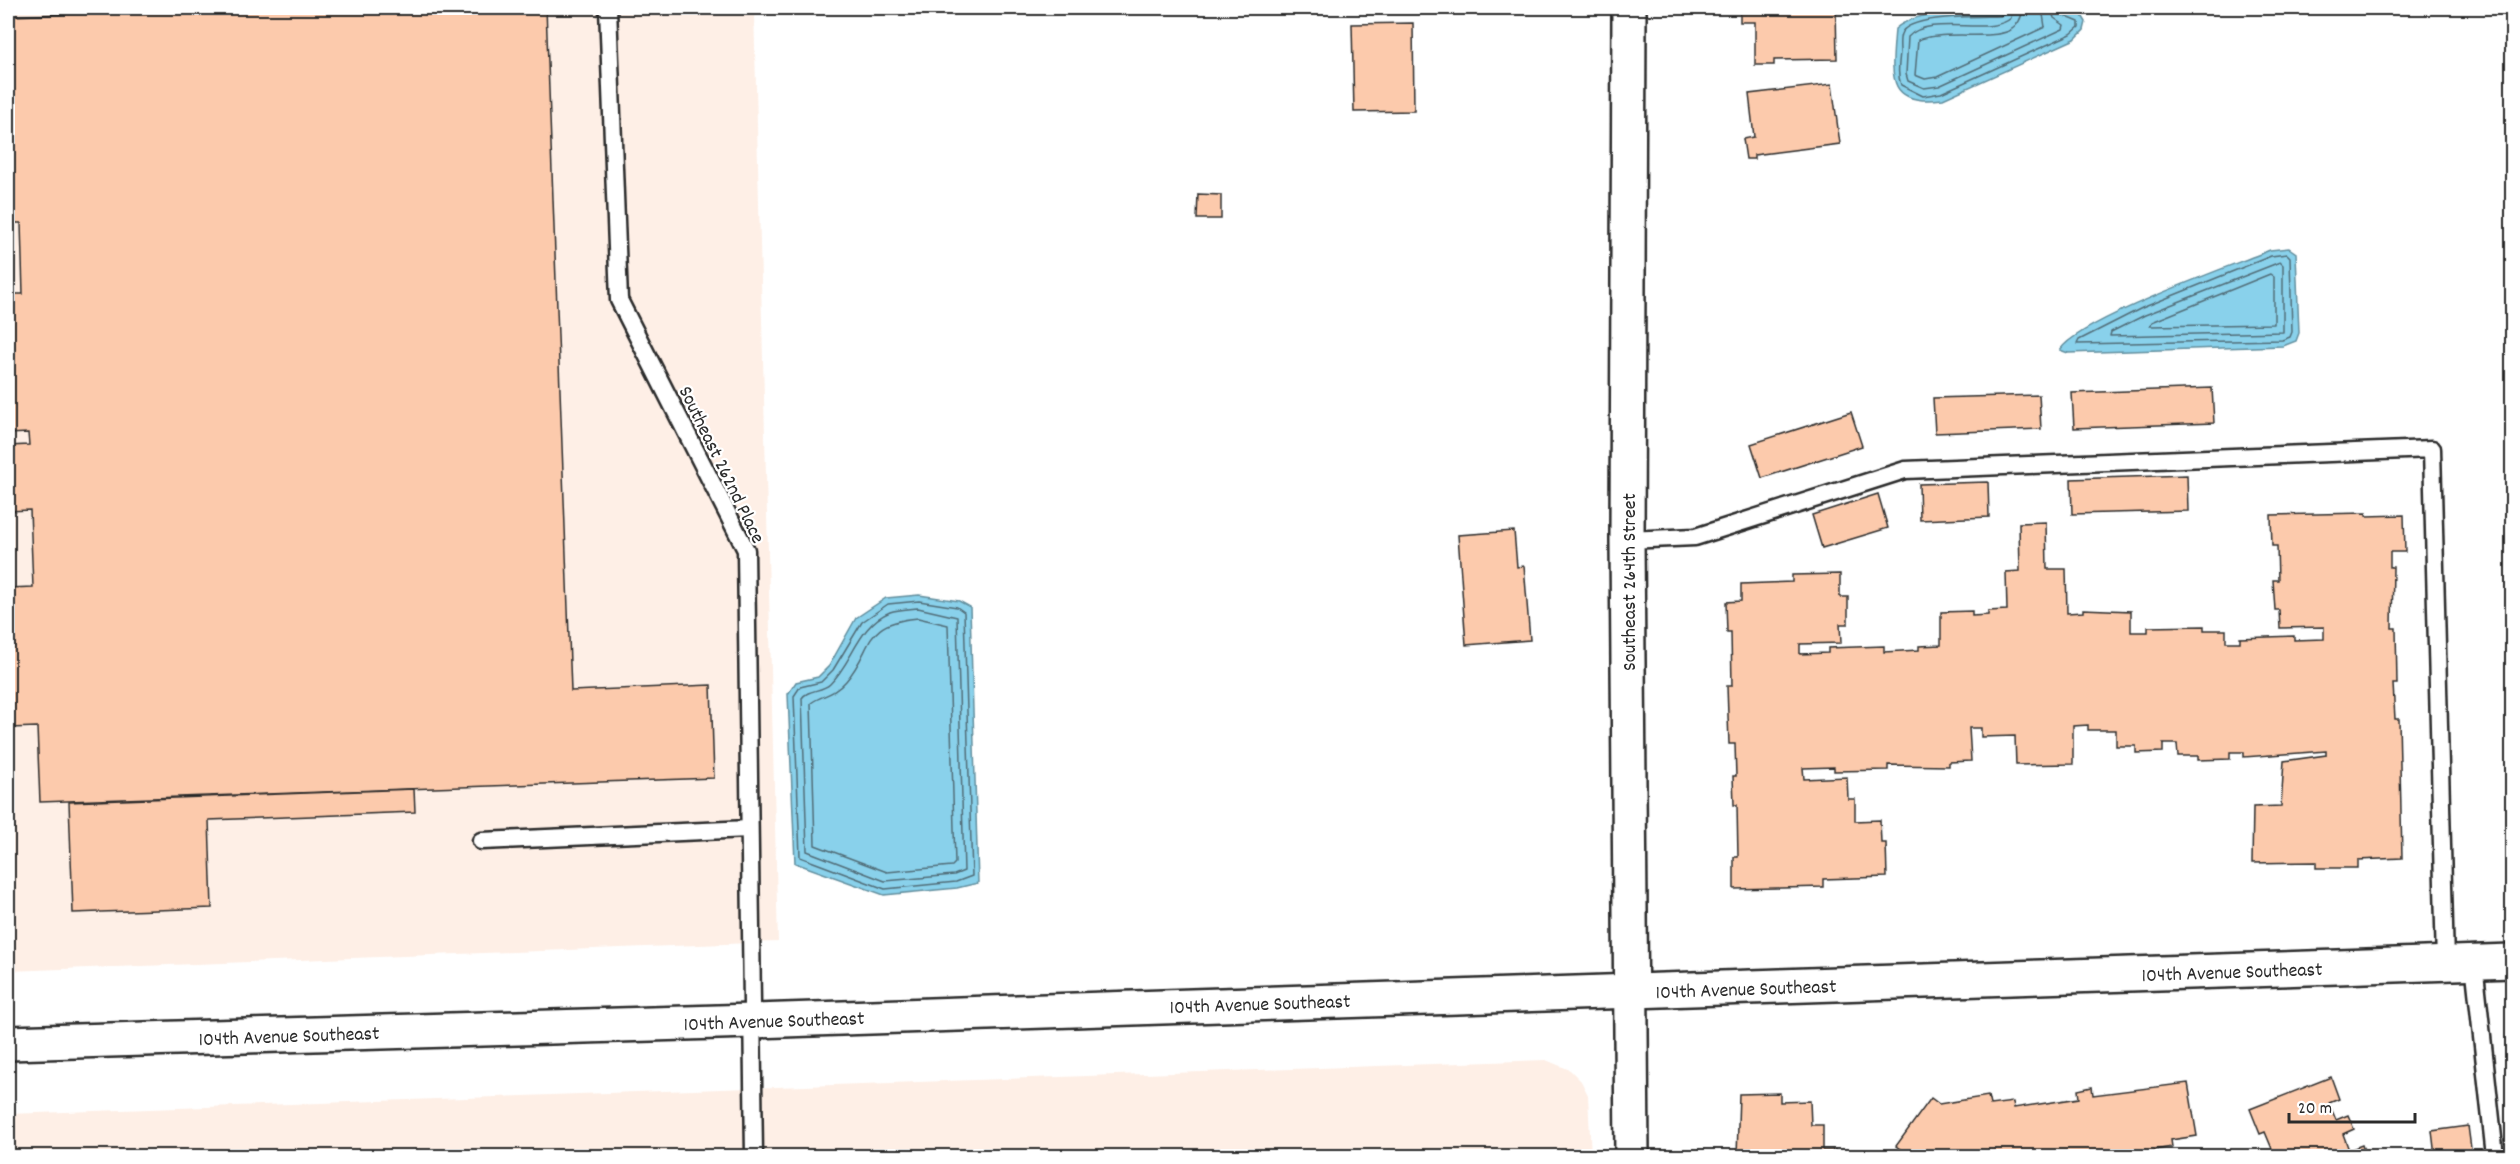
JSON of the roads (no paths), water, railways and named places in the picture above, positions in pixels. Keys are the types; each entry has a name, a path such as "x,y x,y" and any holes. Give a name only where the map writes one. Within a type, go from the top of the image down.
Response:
{"street":[{"name":"Southeast 264th Street","path":"1629,8 1627,540 1632,1156"},
{"name":"104th Avenue Southeast","path":"8,1043 752,1021 2512,961"}],"lane":[{"name":"Southeast 262nd Place","path":"608,8 619,300 746,550 754,1156"},
{"path":"1627,540 1695,537 1905,470 2432,449 2459,963 2495,1156"},
{"path":"481,841 749,830"}],"water":[{"path":"1974,9 2062,10 2081,14 2086,22 2084,30 2075,39 1943,99 1910,98 1901,92 1896,84 1893,73 1895,29 1909,20 1950,11"},
{"path":"2289,248 2296,253 2299,333 2296,341 2283,346 2068,353 2060,350 2073,338 2095,324 2125,309 2270,250"},
{"path":"919,595 959,601 970,607 978,883 957,888 884,895 795,863 788,694 796,682 818,677 829,666 856,618 886,598"}]}
